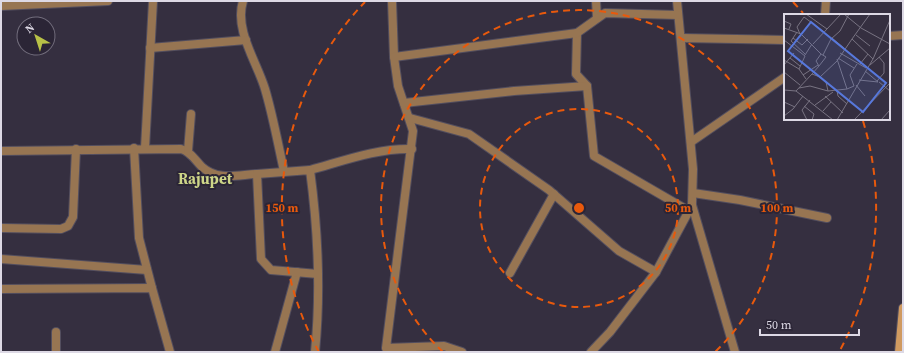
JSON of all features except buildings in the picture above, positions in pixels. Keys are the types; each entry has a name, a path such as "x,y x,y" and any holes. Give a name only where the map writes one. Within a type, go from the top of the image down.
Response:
{"street":[{"path":"1,6 108,1"},
{"path":"145,148 153,1"},
{"path":"243,1 240,10 246,40 265,88 284,171"},
{"path":"392,1 394,57 398,86 410,118 413,131 412,149 382,350 444,346 462,352"},
{"path":"596,1 597,18"},
{"path":"592,352 610,332 656,272 691,208 693,193 693,169 677,1"},
{"path":"825,14 826,1"},
{"path":"394,57 577,33 605,13 678,14"},
{"path":"577,33 576,74 587,86 594,156 691,208 735,352"},
{"path":"890,36 903,35"},
{"path":"680,38 784,40"},
{"path":"150,48 246,40"},
{"path":"691,142 784,78"},
{"path":"404,103 514,91 587,86"},
{"path":"188,151 191,114"},
{"path":"410,118 469,134 554,194 619,251 656,272"},
{"path":"134,148 139,238 170,352"},
{"path":"1,151 134,148 181,149 188,151 202,166 218,176 310,170 366,154 395,149 412,149"},
{"path":"1,228 61,229 68,226 73,217 76,149"},
{"path":"310,170 317,218 318,274 316,352"},
{"path":"257,174 261,258 271,270 318,274"},
{"path":"693,193 740,200 828,218"},
{"path":"510,273 554,194"},
{"path":"1,259 148,270"},
{"path":"275,352 297,272"},
{"path":"1,289 152,288"},
{"path":"899,352 903,308"},
{"path":"56,332 56,352"}],"district":[{"name":"Rajupet","path":"205,179"}]}
